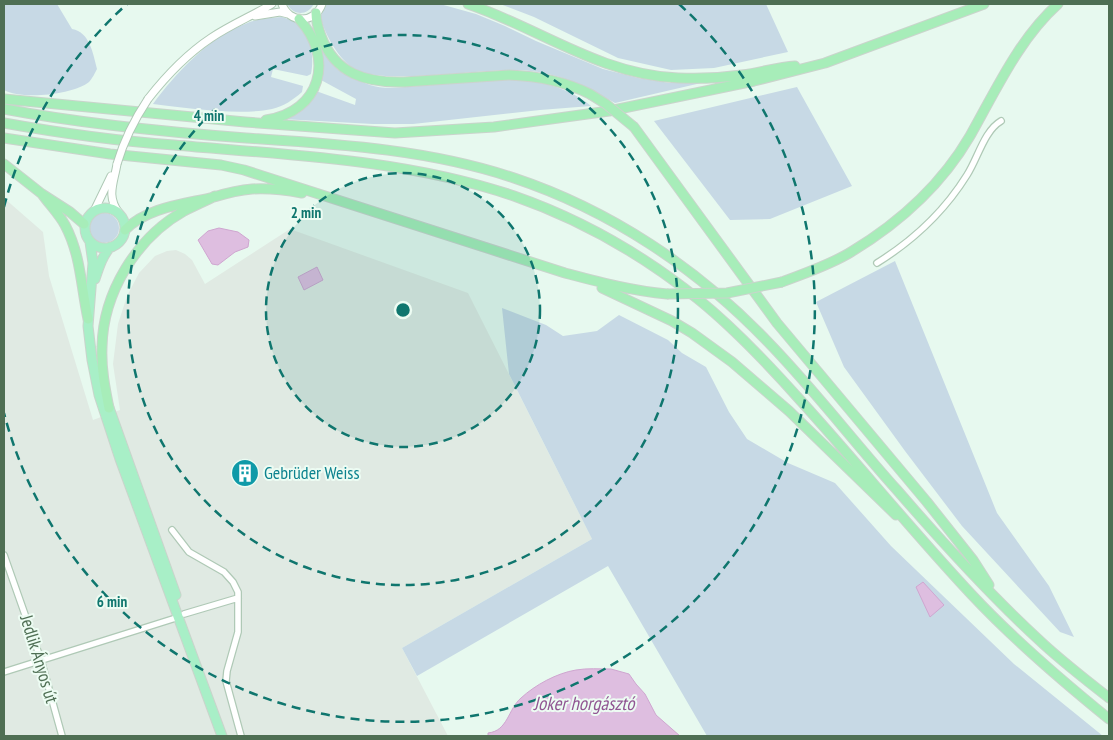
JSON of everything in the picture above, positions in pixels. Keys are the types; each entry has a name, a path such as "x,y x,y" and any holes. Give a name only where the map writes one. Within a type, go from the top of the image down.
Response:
{"highway":[{"path":"468,4 589,58 654,76 712,78 744,75 782,67 825,63"},
{"path":"4,98 245,122 395,133 494,127 618,110 754,81 825,63 984,4"},
{"path":"4,138 110,154 221,165 330,197 564,273 616,287 638,292 667,294 727,293 782,282 813,270 850,252 885,230 942,175 968,138 1022,47 1050,11 1058,4"},
{"path":"316,13 316,20 329,52 346,69 366,79 378,82 404,82 509,75 526,76 565,83 590,94 606,104 634,127 777,323 927,502 973,560 1000,602"},
{"path":"245,122 277,118 294,112 312,93 318,76 319,63 310,32 298,19"},
{"path":"4,109 111,126 348,146 435,158 514,178 588,209 668,256 708,285 738,312 792,367 900,494 1000,602 1040,641 1109,698"},
{"path":"4,123 111,139 325,159 408,170 476,185 510,195 553,211 608,239 663,273 706,306 753,349 970,593 1042,663 1109,719"},
{"path":"4,164 84,224"},
{"path":"125,230 134,221 187,202 244,190 273,189 330,197"},
{"path":"42,194 65,225 74,244 88,319"},
{"path":"109,408 103,376 103,332 109,304 118,284 135,255 158,230 182,212 215,196"},
{"path":"564,273 622,297 672,321 732,362 789,411 882,504 917,533"}],"main road":[{"path":"222,736 181,615 109,408 100,380 92,320 95,279 99,264 110,248 118,243 125,230 123,218 119,213 108,207 95,209 90,213 84,224 85,234 90,242 93,263 88,319 92,360 103,410 181,615 228,736"},
{"path":"90,242 99,247 110,248"}],"street":[{"path":"119,213 112,204 117,164 122,146 131,126 148,99 164,79 211,38 272,4"},
{"path":"282,4 288,14"},
{"path":"250,17 280,12 298,19 307,19 316,13 322,4"},
{"path":"878,263 906,244 941,211 968,173 990,129 1001,121"},
{"path":"95,209 117,164"},
{"path":"172,530 189,552 224,572 233,582 238,598 238,632 226,681 242,736"},
{"name":"Jedlik Ányos út","path":"4,555 41,660 62,736"},
{"path":"4,672 238,598"}],"shaded area":[{"path":"4,4 57,4 72,29 83,34 90,44 97,69 89,82 71,90 47,95 22,95 4,90"},
{"path":"287,4 314,4 308,11 300,13 293,11"},
{"path":"327,4 440,4 476,14 603,69 638,78 670,83 701,83 615,103 590,89 566,79 540,72 511,70 407,76 368,74 356,70 338,53 320,17"},
{"path":"500,4 766,4 788,52 714,68 671,70 618,58 534,17"},
{"path":"282,17 292,20 304,31 310,43 312,55 311,74 307,76 273,69 271,77 303,86 302,92 292,100 272,109 244,112 213,111 153,104 182,69 219,38 249,22"},
{"path":"316,36 328,58 337,69 352,78 376,87 388,88 486,80 531,81 552,86 572,94 591,106 413,124 373,124 282,119 316,91 355,105 356,99 321,80 323,63"},
{"path":"797,87 852,186 770,219 730,220 654,121"},
{"path":"4,198 43,232 49,276 93,420 120,410 113,364 118,324 127,296 139,273 155,256 167,251 176,250 192,260 205,284 290,229 468,293 592,539 402,648 448,736 4,736"},
{"path":"104,213 114,218 119,228 114,238 104,243 94,238 89,228 94,218"},
{"path":"895,261 997,513 1049,586 1074,637 1060,632 962,526 844,367 816,302"},
{"path":"502,308 546,325 563,336 597,331 619,315 668,340 682,353 706,367 729,412 747,439 788,463 835,483 891,546 1014,664 1103,736 707,736 608,566 417,676 402,648 592,539 509,374"}],"water":[{"path":"219,228 238,232 249,240 248,247 235,252 218,265 212,264 198,240 208,231"},
{"path":"317,267 323,280 304,290 298,277"},
{"path":"923,582 944,605 930,617 916,587"},
{"name":"Joker horgásztó","path":"611,669 629,674 645,694 656,715 680,736 488,736 488,733 495,731 504,724 521,698 547,680 576,670"}],"place":[{"name":"Gebrüder Weiss","path":"245,473"}]}
